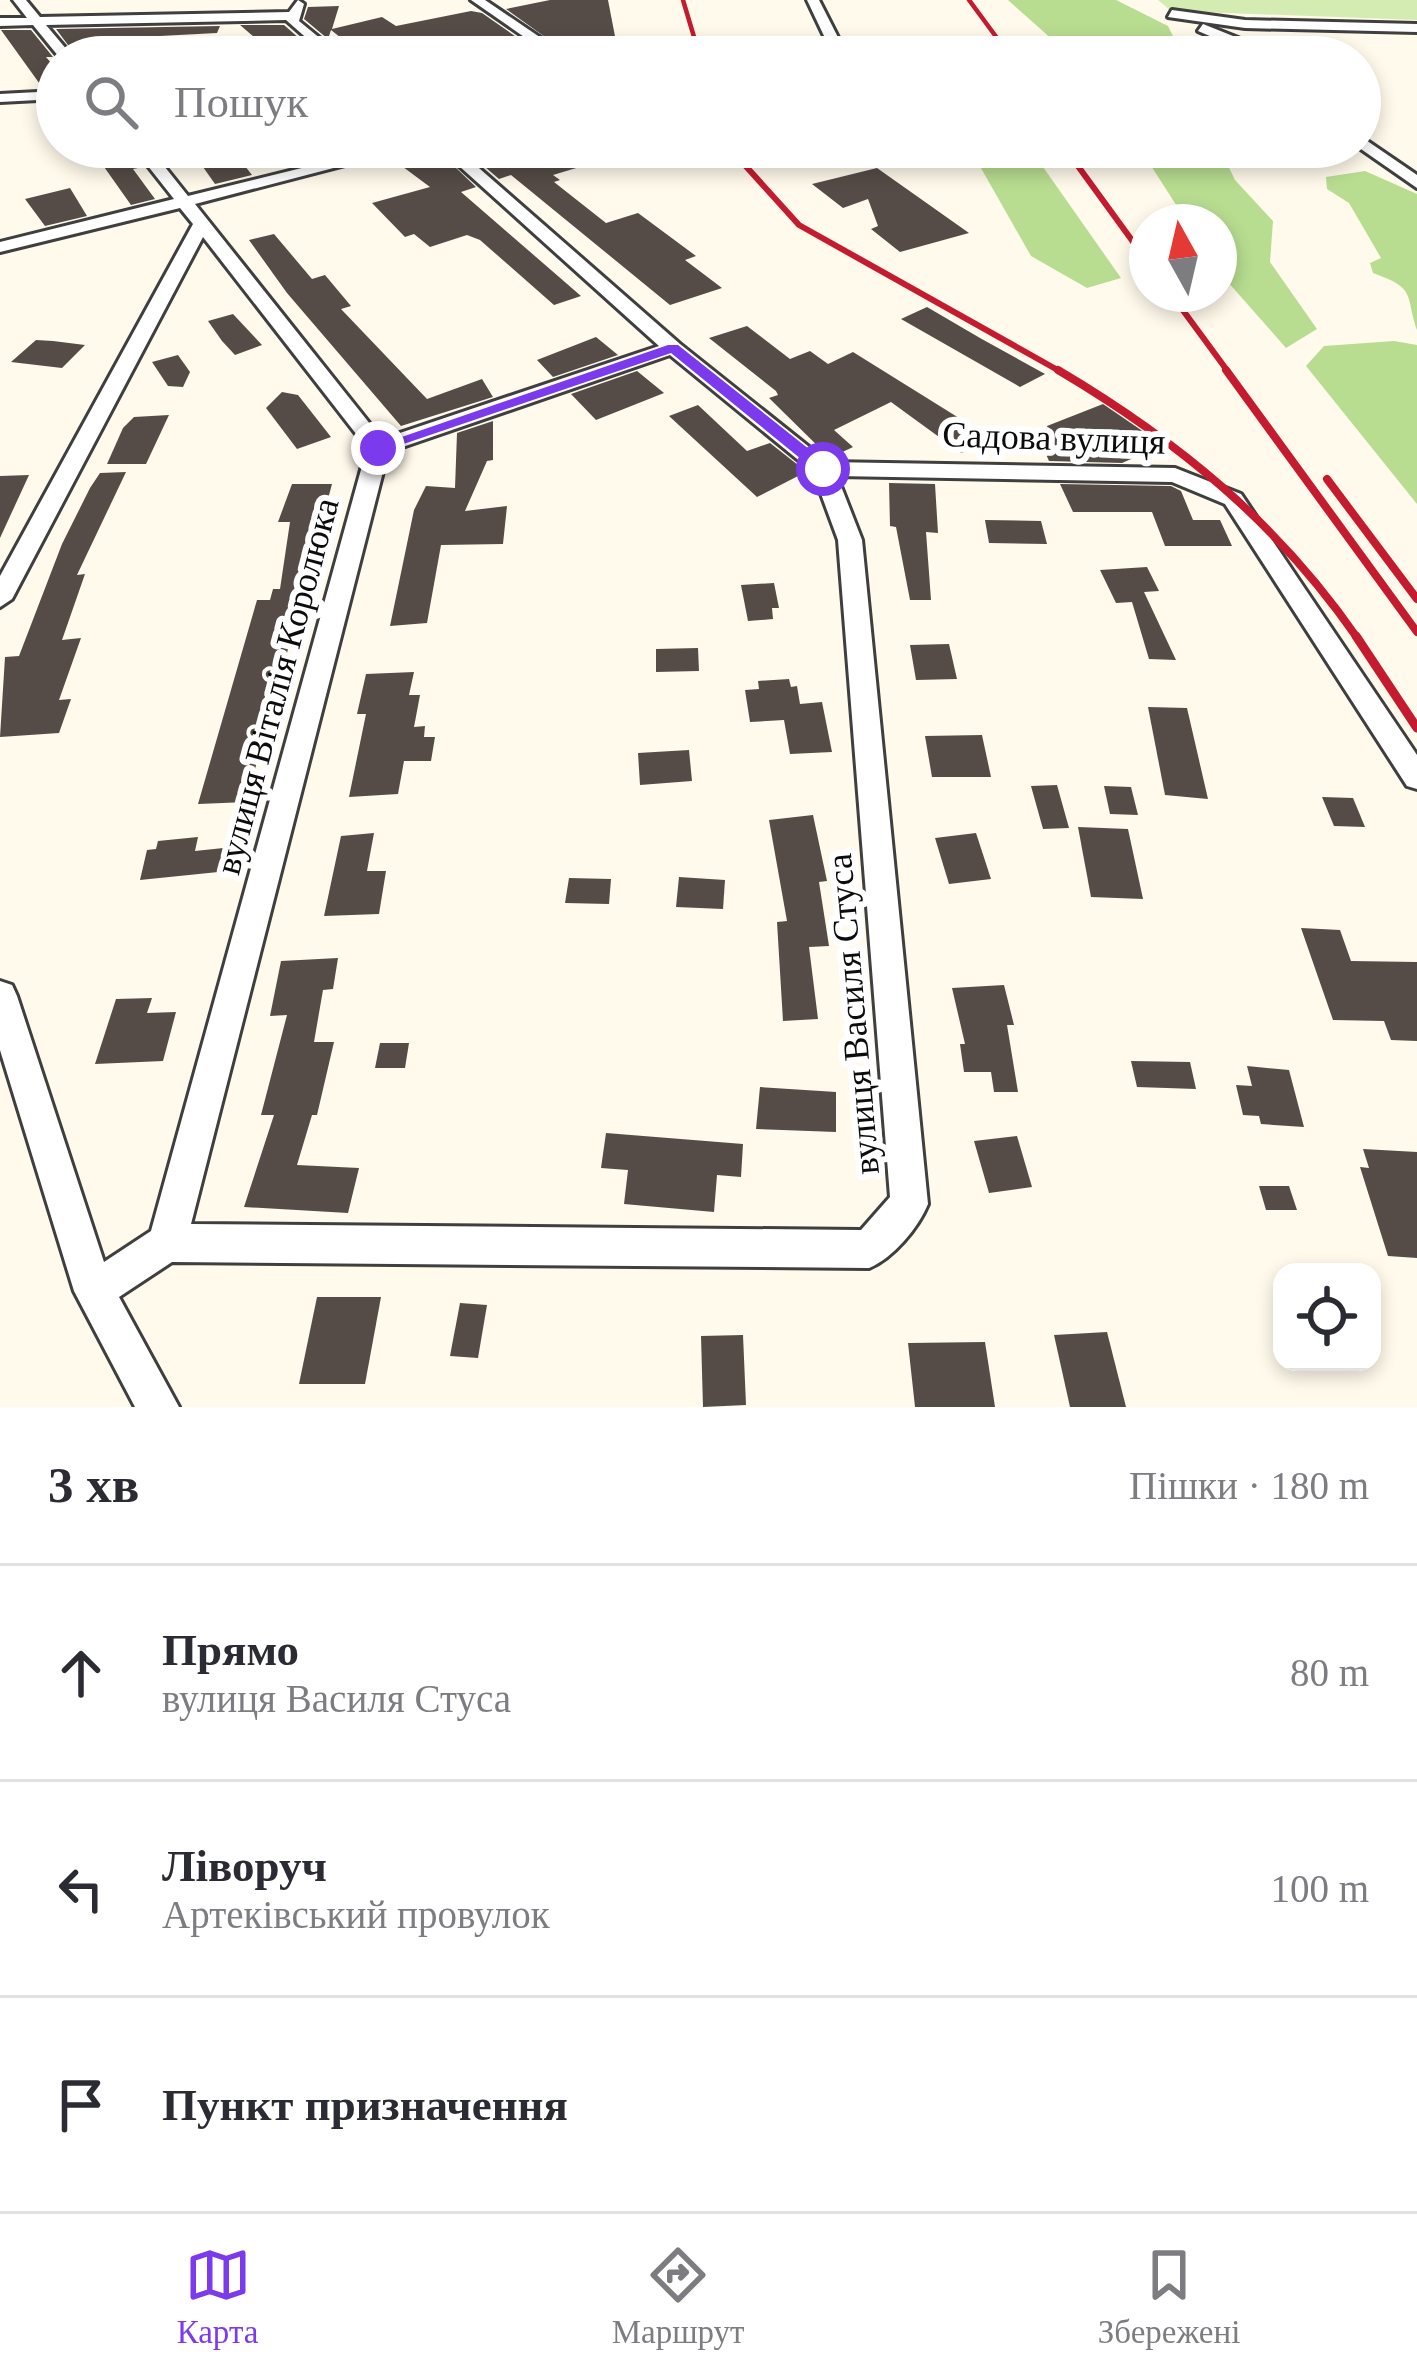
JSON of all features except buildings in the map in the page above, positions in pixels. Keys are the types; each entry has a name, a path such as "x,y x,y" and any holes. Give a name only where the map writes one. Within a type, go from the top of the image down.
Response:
{"street":[{"path":"19,0 49,36"},
{"path":"300,0 292,22 310,36"},
{"path":"477,0 531,36"},
{"path":"813,0 831,36"},
{"path":"1222,36 1172,14 1298,27 1417,28"},
{"path":"0,22 291,16"},
{"path":"0,98 36,96"},
{"path":"1381,156 1417,183"},
{"path":"159,168 378,448 673,348"},
{"path":"0,247 194,211 336,168"},
{"path":"470,168 673,348 823,469"},
{"path":"0,599 194,211"},
{"name":"вулиця Віталія Королюка","path":"167,1243 378,448"},
{"name":"Садова вулиця","path":"823,469 1175,475 1233,499 1417,778"},
{"name":"вулиця Василя Стуса","path":"167,1243 869,1249 909,1204 850,541 823,469"},
{"path":"0,996 94,1291 158,1407"},
{"path":"94,1291 167,1243"}],"green space":[{"path":"1008,0 1116,0 1168,26 1173,36 1048,36"},
{"path":"1158,0 1417,0 1417,20 1171,11"},
{"path":"981,168 1044,168 1121,278 1087,288 1031,256"},
{"path":"1152,168 1229,168 1273,221 1270,262 1317,329 1286,348 1237,292 1237,204 1175,204"},
{"path":"1365,171 1417,194 1417,330 1403,289 1373,273 1370,263 1381,258 1349,203 1327,189 1326,177"},
{"path":"1394,341 1417,345 1417,504 1306,366 1324,346"}],"railway":[{"path":"683,0 694,36"},
{"path":"969,0 996,36"},
{"path":"747,168 799,225 1062,372"},
{"path":"1079,168 1129,236"},
{"path":"1184,312 1229,373"},
{"path":"1058,370 1062,372"},
{"path":"1226,370 1417,632"},
{"path":"1062,372 1144,426 1223,488 1294,558 1358,639"},
{"path":"1327,479 1417,599"},
{"path":"1358,639 1417,728"}],"route":[{"path":"378,448 673,348 823,469"}]}
